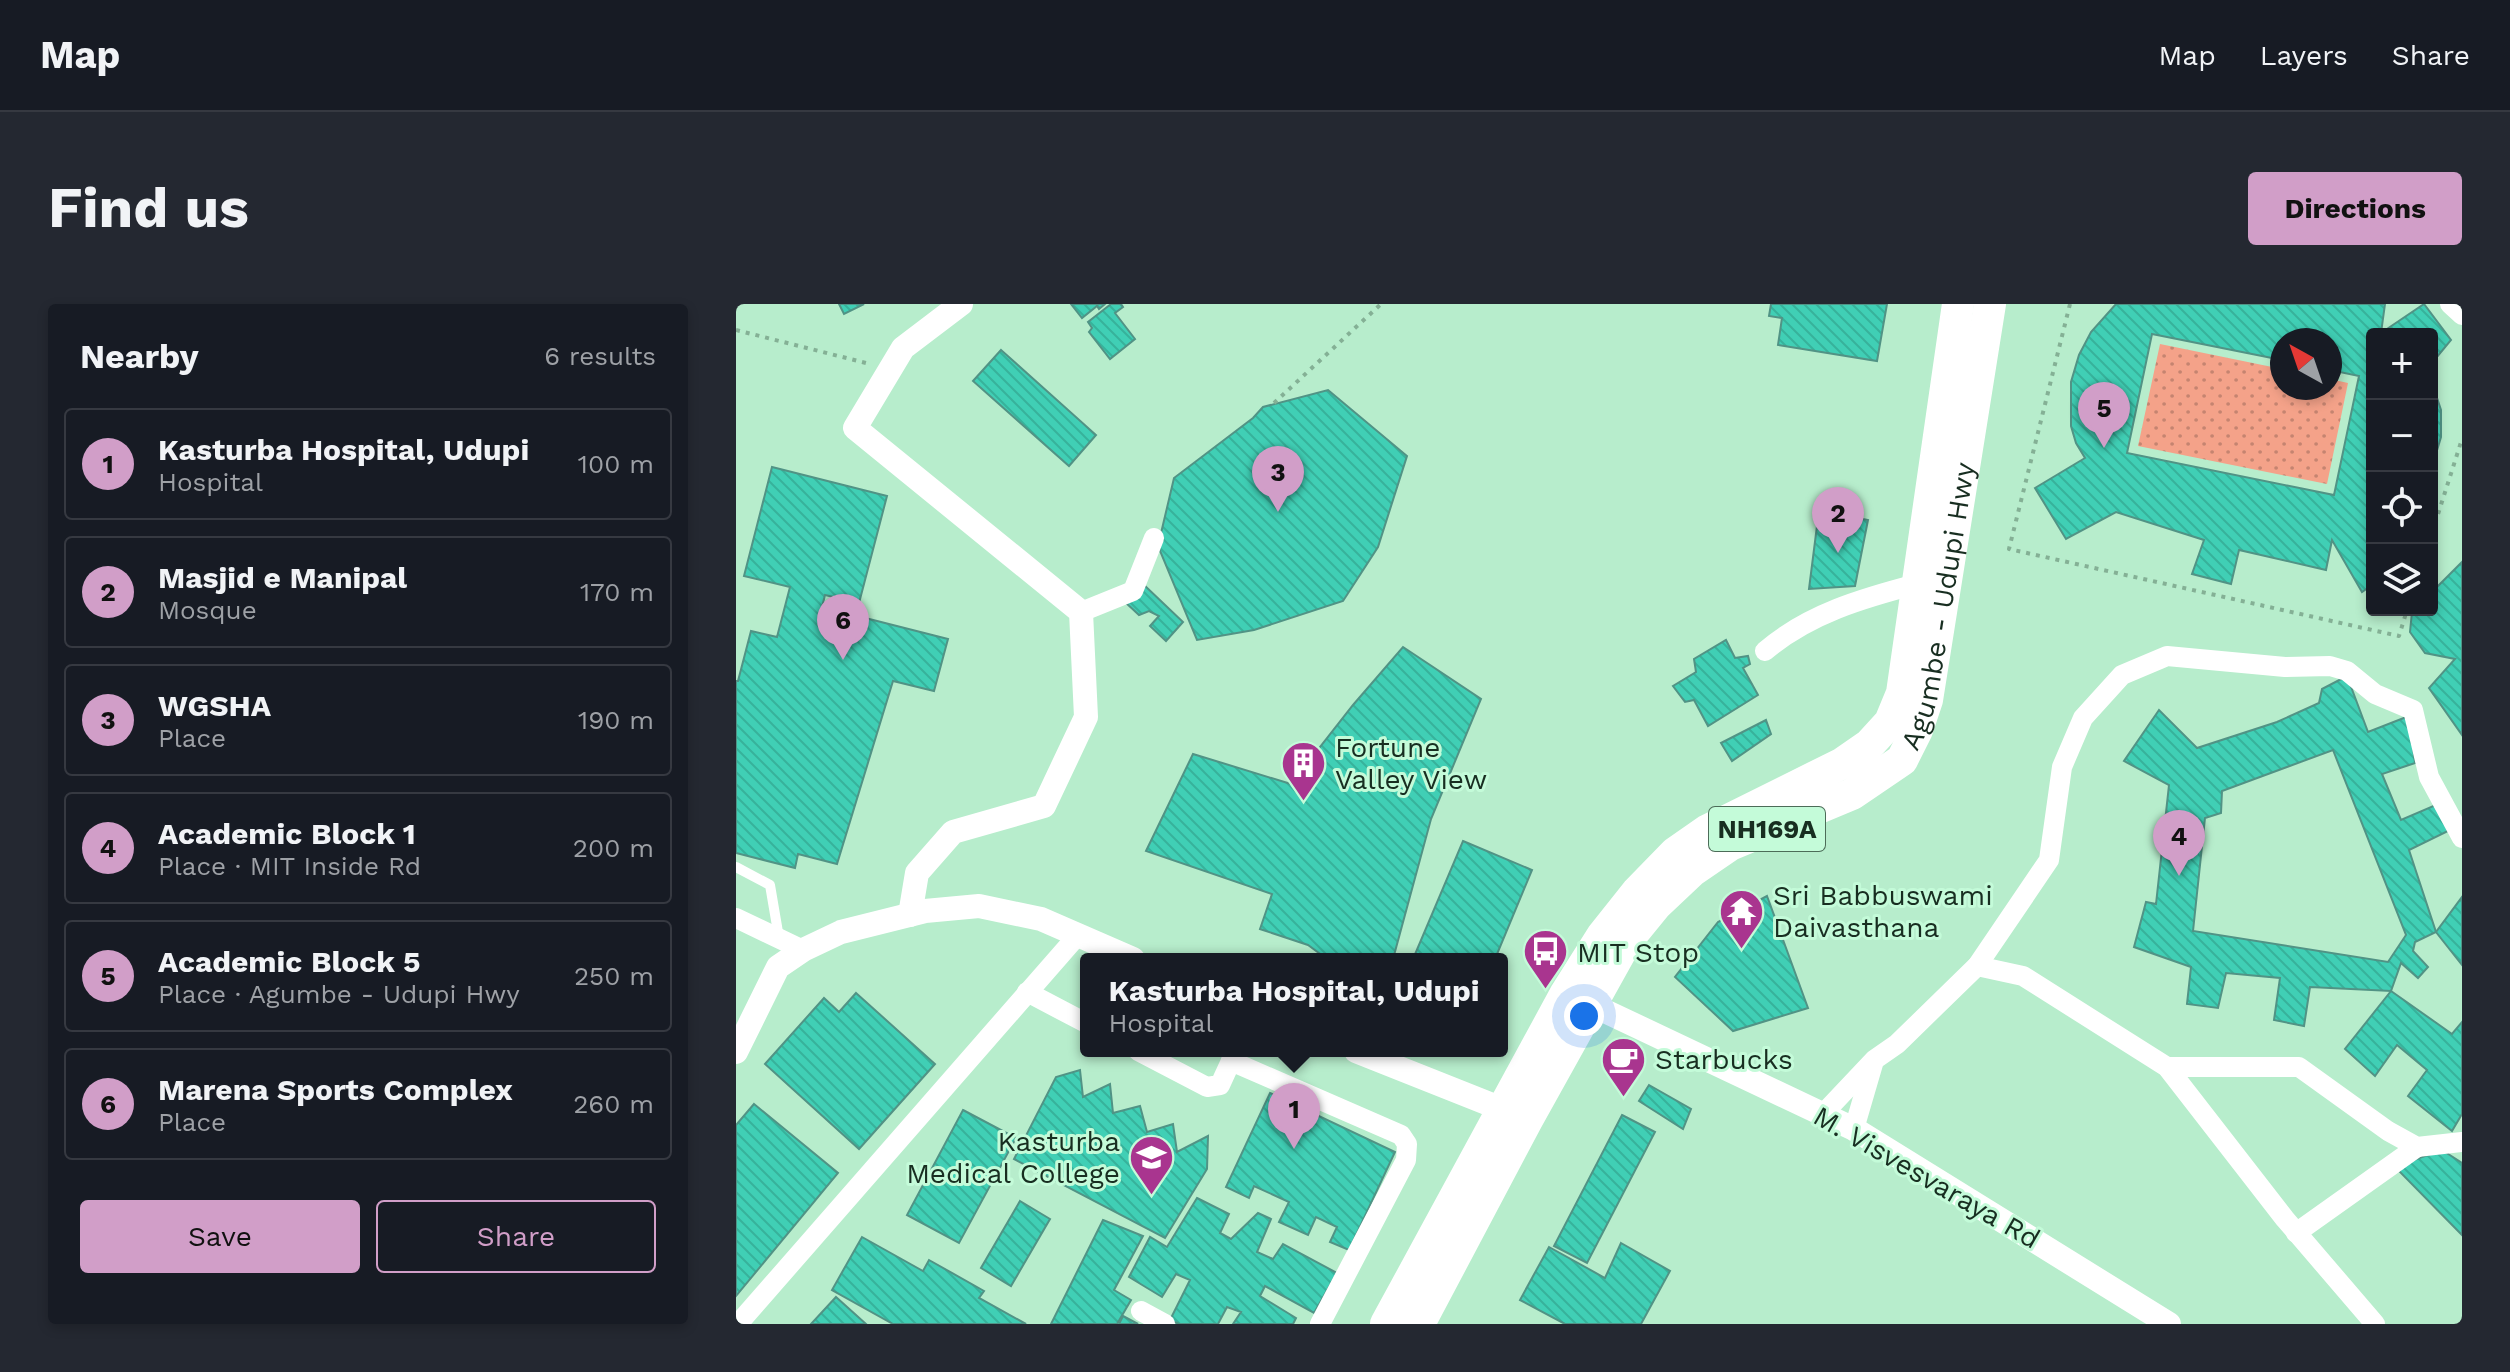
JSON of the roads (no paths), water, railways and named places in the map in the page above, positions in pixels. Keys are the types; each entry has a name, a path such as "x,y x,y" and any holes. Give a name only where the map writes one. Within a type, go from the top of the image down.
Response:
{"highway":[{"name":"Agumbe - Udupi Hwy","path":"1419,1324 1578,998 1602,936 1637,892 1675,853 1708,830 1843,763 1869,745 1890,722 1902,693 1958,304"},
{"name":"Agumbe - Udupi Hwy","path":"1386,1324 1502,1109 1578,998 1657,904 1692,871 1730,845 1852,794 1902,760 1927,700 1990,304"}],"street":[{"path":"910,915 917,873 953,832 1044,806 1086,717 1081,612 855,428 903,348 961,304"},
{"path":"2450,304 2462,315"},
{"path":"1081,612 1133,591 1154,538"},
{"path":"1765,651 1784,634 1827,613 1866,597 1917,584"},
{"path":"1823,1114 1874,1060 1897,1044 1977,966 2049,860 2062,767 2083,718 2122,675 2167,656 2285,667 2330,666 2347,671 2375,694 2413,710 2429,777 2462,838"},
{"path":"736,1052 778,967 803,950 841,932 925,911 979,906 1041,919 1119,953"},
{"path":"736,918 803,950"},
{"path":"738,1324 1078,935"},
{"path":"1977,966 2023,976 2167,1067 2296,1233 2375,1324"},
{"path":"1027,992 1080,1020"},
{"name":"M. Visvesvaraya Rd","path":"1578,998 1854,1129 2169,1324"},
{"path":"1150,1057 1207,1087 1220,1085 1234,1057"},
{"path":"1236,1057 1401,1135 1407,1144 1406,1160 1320,1324"},
{"path":"1371,1057 1502,1109"},
{"path":"1854,1129 1874,1060"},
{"path":"2167,1067 2299,1067 2388,1131 2417,1147"},
{"path":"2296,1233 2417,1147 2462,1142"},
{"path":"1141,1311 1165,1324"}],"lane":[{"path":"736,867 770,885 779,938"}],"place":[{"name":"Academic Block 5","path":"2104,448"},
{"name":"WGSHA","path":"1278,512"},
{"name":"Masjid e Manipal","path":"1838,553"},
{"name":"Marena Sports Complex","path":"843,660"},
{"name":"Fortune Valley View","path":"1304,802"},
{"name":"Academic Block 1","path":"2179,876"},
{"name":"Sri Babbuswami Daivasthana","path":"1742,950"},
{"name":"MIT Stop","path":"1546,991"},
{"name":"Starbucks","path":"1624,1098"},
{"name":"Kasturba Hospital, Udupi","path":"1294,1149"},
{"name":"Kasturba Medical College","path":"1151,1196"}]}
